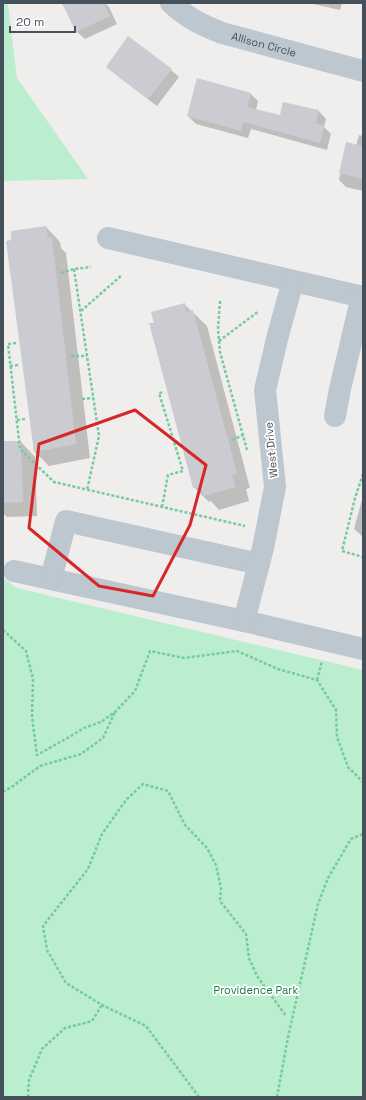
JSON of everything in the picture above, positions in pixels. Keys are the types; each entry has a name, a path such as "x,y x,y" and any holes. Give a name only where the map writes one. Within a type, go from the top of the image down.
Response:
{"street":[{"name":"Allison Circle","path":"171,3 177,9 203,26 222,33 363,71"},
{"path":"108,238 362,297 335,416"},
{"name":"West Drive","path":"244,621 259,564 274,487 265,390 293,280"},
{"path":"50,579 66,521 259,564"},
{"path":"14,571 244,621 363,649"}],"path":[{"path":"61,273 74,269 91,268"},
{"path":"74,269 98,436 87,490"},
{"path":"81,312 122,275"},
{"path":"220,301 218,329 220,352 248,450"},
{"path":"219,341 259,311"},
{"path":"16,343 8,344 20,449 54,482 248,526"},
{"path":"71,356 87,356"},
{"path":"10,366 19,365"},
{"path":"162,507 168,475 183,472 159,393 164,392"},
{"path":"82,399 93,398"},
{"path":"17,420 25,419"},
{"path":"168,423 173,422"},
{"path":"232,440 243,435"},
{"path":"363,474 355,498 342,551 363,557"},
{"path":"3,630 26,651 30,665 34,680 32,716 37,755 84,728 101,722 115,712 135,691 150,651 184,658 237,651 278,669 316,680 336,710 337,737 348,767 363,782"},
{"path":"3,792 40,766 81,754 103,738 115,712"},
{"path":"199,1097 146,1026 102,1006 66,983 47,950 43,926 88,869 102,834 126,800 142,784 168,791 185,825 207,848 216,865 221,888 220,901 246,934 249,958 257,976 286,1016"},
{"path":"277,1097 288,1037 318,904 328,878 351,839 363,834"},
{"path":"28,1097 29,1080 42,1049 65,1028 92,1021 102,1006"}],"highlighted area":[{"path":"135,410 206,465 190,525 153,596 99,586 29,528 39,444"}],"green space":[{"path":"3,3 8,3 17,78 88,179 3,181"},
{"name":"Providence Park","path":"3,578 17,588 363,670 363,1097 3,1097"}],"building":[{"path":"62,3 104,3 110,16 76,32"},
{"path":"128,36 172,69 148,99 106,67"},
{"path":"197,78 251,93 247,107 280,115 283,102 319,110 316,123 324,126 320,143 243,122 241,131 187,116"},
{"path":"346,142 363,146 363,179 339,173"},
{"path":"46,226 48,237 52,237 76,444 34,452 6,241 11,240 11,231"},
{"path":"185,303 186,312 193,310 237,473 232,475 236,487 204,496 200,487 193,488 149,323 154,323 151,312"},
{"path":"3,441 21,441 23,502 3,503"}]}
